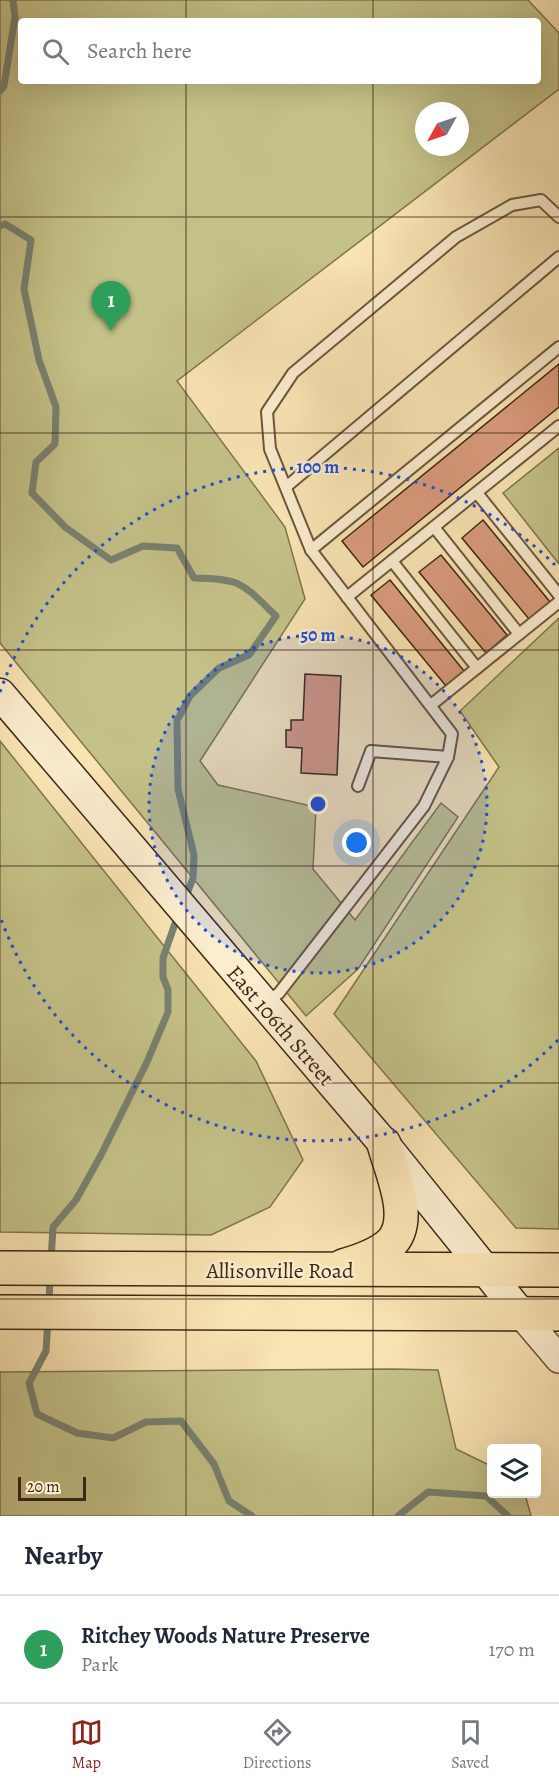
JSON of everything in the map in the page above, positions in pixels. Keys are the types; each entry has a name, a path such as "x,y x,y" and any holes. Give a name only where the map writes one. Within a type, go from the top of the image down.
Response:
{"main road":[{"name":"East 106th Street","path":"0,694 263,1005 384,1144 520,1313"},
{"path":"335,1269 381,1250 395,1238 401,1209 384,1144"},
{"name":"Allisonville Road","path":"0,1268 559,1270"},
{"name":"Allisonville Road","path":"0,1312 559,1314"}],"street":[{"name":"East 106th Street","path":"520,1313 559,1359"}],"lane":[{"path":"263,1005 279,993 424,806 448,757 452,734 311,550 270,449 267,412 293,373 456,237 512,205 541,200 559,217"},
{"path":"286,487 559,256"},
{"path":"311,550 559,347"},
{"path":"347,597 559,426"},
{"path":"477,493 559,596"},
{"path":"434,527 519,634"},
{"path":"392,561 477,668"},
{"path":"431,705 559,602"},
{"path":"358,786 371,751 448,757"}],"shaded area":[{"path":"0,0 528,0 559,33 559,89 177,381 285,527 305,599 200,761 218,785 316,807 313,869 355,920 441,803 458,817 358,969 306,1016 0,643"},
{"path":"559,448 559,564 503,493"},
{"path":"559,618 559,1229 516,1228 334,1014 499,767 460,711"},
{"path":"0,741 256,1061 303,1160 270,1207 211,1235 0,1232"},
{"path":"438,1370 456,1449 487,1464 487,1498 526,1498 531,1516 0,1516 0,1372"}],"building":[{"path":"559,364 559,407 363,567 342,541"},
{"path":"483,520 550,602 529,619 462,538"},
{"path":"441,555 507,635 486,653 419,572"},
{"path":"390,580 464,671 446,686 371,595"},
{"path":"305,674 341,676 337,775 301,773 302,748 286,747 286,730 291,730 291,720 303,720"}],"waterway":[{"path":"0,91 4,86 15,17 13,0"},
{"path":"0,226 5,224 31,240 24,289 39,360 56,407 55,444 36,462 32,493 65,527 111,560 143,546 177,548 194,578 222,580 240,585 256,596 276,616 249,655 219,668 190,696 177,721 178,789 194,855 193,878 185,899"},
{"path":"51,1260 53,1227 76,1200 100,1157 147,1062 168,1012 168,990 163,977 163,958 178,915"},
{"path":"49,1302 50,1277"},
{"path":"48,1319 46,1351 29,1383 37,1414 77,1433 113,1438 146,1422 181,1421 214,1464 229,1501 252,1516"},
{"path":"398,1516 428,1492 486,1496 508,1516"}],"place":[{"name":"Ritchey Woods Nature Preserve","path":"111,331"}]}
